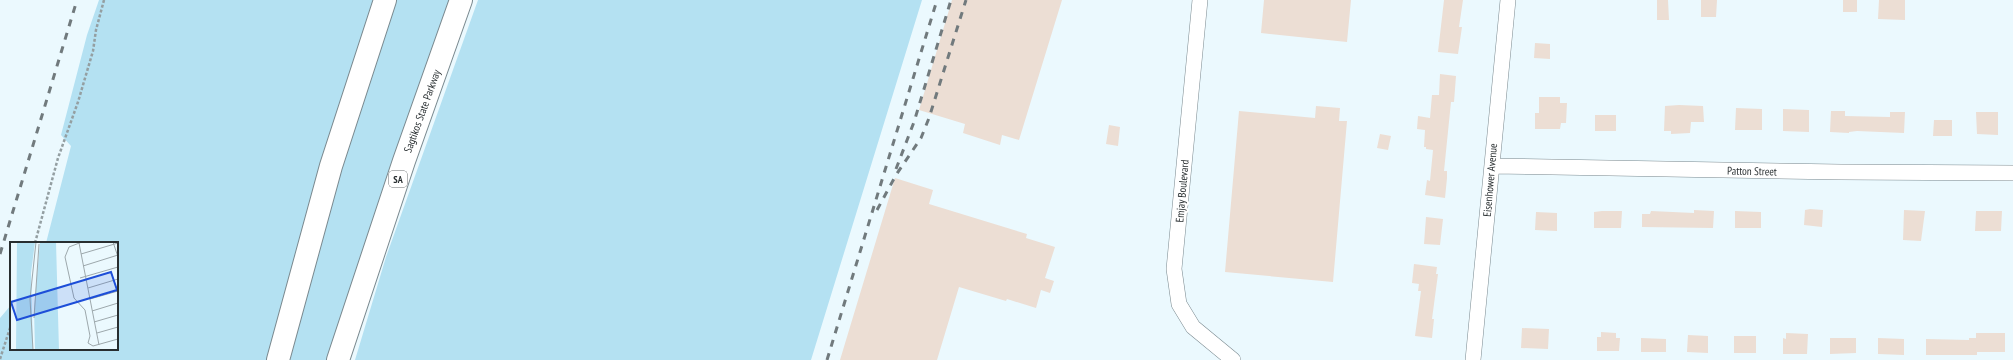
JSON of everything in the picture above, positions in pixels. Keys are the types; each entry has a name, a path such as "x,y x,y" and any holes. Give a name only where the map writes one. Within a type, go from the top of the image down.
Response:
{"highway":[{"path":"278,360 331,166 385,0"},
{"name":"Sagtikos State Parkway","path":"338,360 404,161 461,0"}],"street":[{"name":"Emjay Boulevard","path":"1200,0 1174,269 1179,304 1193,327 1233,360"},
{"name":"Eisenhower Avenue","path":"1473,360 1508,0"},
{"name":"Patton Street","path":"1492,166 1825,172 2013,173"}],"path":[{"path":"35,242 58,158 78,102 93,51 96,30 104,0"},
{"path":"0,359 10,328"}],"shaded area":[{"path":"99,0 373,0 294,261 268,360 0,360 0,318 10,306 10,350 118,350 118,242 46,242 71,146 61,135 87,35"},
{"path":"394,0 450,0 328,360 290,360 347,144"},
{"path":"478,0 922,0 811,360 355,360 386,257"}],"building":[{"path":"952,0 1062,0 1019,140 1002,135 1000,145 963,133 965,124 919,110"},
{"path":"1264,0 1351,0 1347,42 1261,33"},
{"path":"1444,0 1463,0 1459,27 1462,27 1458,54 1438,52"},
{"path":"1657,0 1668,0 1669,20 1657,20"},
{"path":"1701,0 1717,0 1716,17 1701,17"},
{"path":"1843,0 1857,0 1857,12 1843,12"},
{"path":"1879,0 1905,0 1905,20 1878,19"},
{"path":"1535,43 1550,44 1550,59 1534,58"},
{"path":"1440,74 1456,76 1454,102 1451,102 1444,171 1447,171 1445,198 1425,195 1427,180 1430,181 1433,150 1426,149 1426,147 1424,147 1425,130 1417,129 1418,116 1430,118 1432,95 1439,95"},
{"path":"1539,97 1560,97 1560,103 1567,103 1566,123 1561,123 1560,129 1535,129 1535,113 1539,113"},
{"path":"1316,106 1340,108 1339,121 1347,121 1333,282 1225,272 1239,111 1315,118"},
{"path":"1665,106 1703,106 1704,122 1691,122 1690,133 1671,134 1671,131 1664,131"},
{"path":"1736,108 1762,109 1762,130 1735,130"},
{"path":"1783,109 1809,110 1809,132 1783,131"},
{"path":"1831,111 1845,111 1845,116 1890,117 1890,112 1905,112 1904,133 1857,131 1849,133 1830,132"},
{"path":"1976,112 1998,112 1998,135 1977,134"},
{"path":"1595,115 1616,115 1616,131 1595,131"},
{"path":"1934,120 1952,120 1952,136 1933,136"},
{"path":"1109,125 1120,127 1118,146 1106,144"},
{"path":"1380,134 1391,136 1388,150 1377,148"},
{"path":"895,178 933,190 929,204 1027,234 1026,238 1055,247 1045,278 1054,281 1050,293 1041,290 1036,308 959,287 937,360 840,360"},
{"path":"1694,210 1714,211 1713,228 1642,227 1642,214 1650,214 1651,211 1694,213"},
{"path":"1805,210 1823,210 1822,227 1804,225"},
{"path":"1904,210 1925,211 1921,241 1903,240"},
{"path":"1622,211 1621,228 1594,228 1594,212"},
{"path":"1735,211 1761,212 1761,228 1735,228"},
{"path":"1976,211 2002,211 2001,231 1975,231"},
{"path":"1536,212 1557,213 1557,231 1535,230"},
{"path":"1426,217 1443,219 1440,245 1424,244"},
{"path":"1414,264 1437,267 1436,274 1438,274 1432,319 1434,319 1432,338 1415,336 1421,291 1418,291 1419,284 1412,283"},
{"path":"1522,328 1549,329 1548,349 1521,348"},
{"path":"1601,332 1616,333 1616,338 1620,338 1619,351 1597,351 1597,337 1601,337"},
{"path":"1786,333 1808,334 1807,354 1783,354 1783,338 1786,339"},
{"path":"1976,333 2005,333 2005,352 1977,352 1977,355 1926,355 1926,339 1969,340 1969,338 1976,338"},
{"path":"1688,335 1708,336 1708,353 1687,352"},
{"path":"1734,336 1756,336 1756,353 1734,353"},
{"path":"1641,338 1666,339 1666,352 1641,352"},
{"path":"1830,338 1856,338 1856,353 1830,354"},
{"path":"1878,338 1904,339 1904,355 1878,354"}],"railway":[{"path":"0,254 77,0"},
{"path":"827,360 937,0"},
{"path":"896,169 914,122 951,0"},
{"path":"877,210 896,175 921,138 929,118 966,0"}]}
